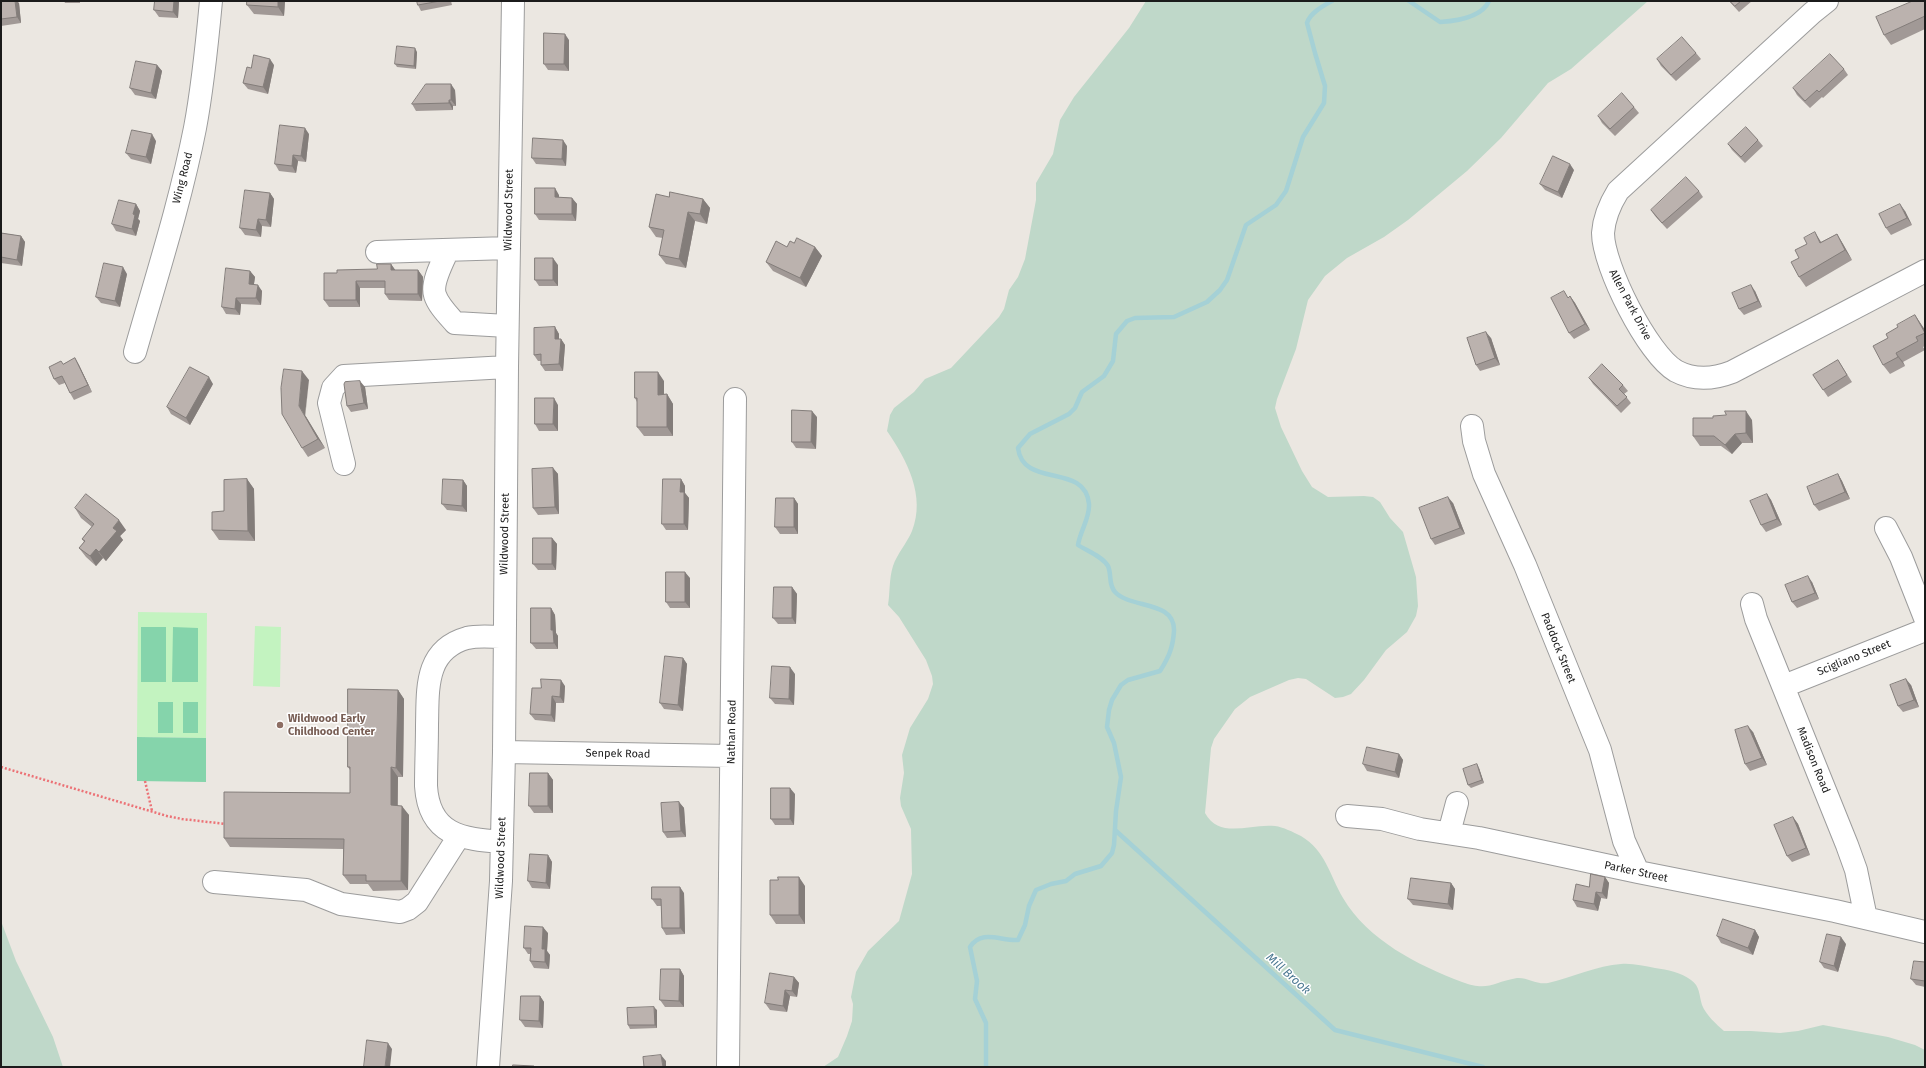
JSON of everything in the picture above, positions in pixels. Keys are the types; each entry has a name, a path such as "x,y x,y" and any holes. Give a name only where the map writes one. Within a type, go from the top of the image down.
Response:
{"street":[{"name":"Wing Road","path":"135,352 166,244 194,130 204,64 211,1"},
{"name":"Wildwood Street","path":"488,1067 501,881 502,842 507,326 513,1"},
{"name":"Allen Park Drive","path":"1827,1 1812,13 1618,191 1609,207 1604,224 1604,241 1610,269 1630,308 1658,356 1678,371 1702,378 1718,377 1736,370 1925,271"},
{"path":"377,252 509,248"},
{"path":"448,250 437,276 435,294 446,312 455,323 507,326"},
{"path":"344,464 329,403 333,388 344,376 507,367"},
{"name":"Nathan Road","path":"728,1064 735,399"},
{"name":"Paddock Street","path":"1472,426 1474,442 1484,474 1525,565 1600,750 1624,841 1638,872"},
{"path":"1886,528 1901,557 1925,618"},
{"name":"Madison Road","path":"1752,604 1756,619 1784,686 1856,870 1866,918"},
{"name":"Scigliano Street","path":"1784,686 1925,630"},
{"path":"502,842 470,839 459,836 445,828 436,818 426,793 428,688 430,675 439,656 455,643 475,637 504,637"},
{"name":"Senpek Road","path":"504,752 731,756"},
{"path":"1449,833 1457,803"},
{"name":"Parker Street","path":"1347,816 1382,819 1479,838 1866,918 1925,932"},
{"path":"214,882 299,889 312,892 341,904 400,912 411,907 417,902 459,836"}],"path":[{"path":"1,767 182,819 230,824"},
{"path":"146,781 152,811"}],"green space":[{"path":"1146,1 1648,1 1571,69 1548,83 1501,138 1467,171 1408,220 1384,237 1347,258 1325,276 1308,300 1296,349 1275,408 1281,427 1302,471 1312,487 1328,497 1373,497 1380,502 1390,518 1403,532 1416,577 1418,606 1416,616 1407,632 1386,650 1364,680 1351,694 1335,698 1306,679 1298,678 1289,680 1250,697 1235,709 1214,739 1211,748 1205,813 1211,821 1219,826 1227,828 1275,826 1301,836 1322,856 1338,889 1353,913 1380,939 1428,968 1462,982 1471,985 1484,986 1521,978 1540,983 1548,983 1612,965 1634,964 1674,972 1687,977 1694,982 1698,988 1704,1009 1724,1031 1780,1033 1798,1031 1823,1025 1888,1037 1915,1045 1925,1050 1925,1067 823,1067 838,1057 847,1036 852,1021 853,1004 851,997 856,972 868,951 899,921 912,874 911,829 901,806 900,798 904,773 902,755 910,728 928,699 933,684 932,676 926,660 899,617 888,605 893,566 912,531 916,518 917,505 916,492 907,466 887,431 890,415 894,408 914,392 925,379 951,368 999,317 1004,309 1009,290 1018,277 1025,259 1036,200 1036,183 1053,154 1060,120 1074,97 1129,28"},
{"path":"138,612 207,613 206,738 137,737"},
{"path":"255,626 281,627 280,687 253,686"},
{"path":"141,627 166,627 166,682 141,682"},
{"path":"173,627 198,628 198,682 172,682"},
{"path":"158,702 173,702 173,733 158,733"},
{"path":"183,702 198,702 198,733 183,733"},
{"path":"137,737 206,738 206,782 137,781"},
{"path":"1,921 16,961 53,1037 63,1067 1,1067"}],"building":[{"path":"1,1 15,1 17,17 1,19"},
{"path":"155,1 174,1 173,12 154,10"},
{"path":"247,1 278,1 278,7 247,5"},
{"path":"417,1 440,1 418,5"},
{"path":"1730,1 1741,1 1735,6"},
{"path":"1913,1 1925,1 1925,16 1884,35 1876,17"},
{"path":"544,33 565,34 564,64 544,64"},
{"path":"1682,37 1696,53 1671,75 1657,59"},
{"path":"397,46 415,48 414,66 395,64"},
{"path":"1830,54 1844,69 1819,92 1817,90 1805,101 1793,88"},
{"path":"254,55 270,59 263,87 243,83 247,67 251,68"},
{"path":"136,61 157,65 151,93 130,88"},
{"path":"426,84 451,84 451,100 449,100 449,103 412,104"},
{"path":"1622,93 1634,107 1610,129 1598,116"},
{"path":"280,125 305,128 301,156 293,155 292,166 275,164"},
{"path":"1746,127 1758,140 1741,157 1728,144"},
{"path":"132,130 152,134 146,157 126,153"},
{"path":"533,138 563,140 562,159 532,158"},
{"path":"1553,156 1570,164 1558,192 1540,184"},
{"path":"1686,177 1699,191 1662,223 1651,210"},
{"path":"535,188 555,188 555,197 572,198 572,214 535,214"},
{"path":"245,190 270,193 266,220 258,219 256,230 240,228"},
{"path":"670,192 703,199 700,214 688,212 679,259 659,255 664,230 649,227 656,194 669,197"},
{"path":"119,200 136,204 133,214 135,215 132,229 112,224"},
{"path":"1900,204 1907,218 1886,228 1879,214"},
{"path":"1815,232 1820,243 1837,234 1845,250 1799,277 1791,262 1799,258 1795,250 1807,244 1804,238"},
{"path":"1,233 21,236 17,260 1,257"},
{"path":"797,238 815,247 800,278 766,262 776,241 787,247 790,241 794,243"},
{"path":"535,258 553,258 553,280 535,280"},
{"path":"104,263 123,267 115,301 96,297"},
{"path":"377,264 391,264 391,270 418,270 418,294 385,294 385,281 356,281 356,300 324,300 324,273 337,273 337,270 377,269"},
{"path":"226,268 250,271 249,284 258,285 256,298 236,298 235,309 222,307"},
{"path":"1751,285 1758,301 1739,309 1732,293"},
{"path":"1564,291 1568,298 1570,296 1585,324 1569,333 1551,298"},
{"path":"1915,315 1925,333 1916,337 1918,341 1896,353 1898,357 1883,365 1873,346 1888,338 1886,334 1898,327 1897,325"},
{"path":"555,327 555,339 561,339 559,364 541,365 541,354 534,355 534,328"},
{"path":"1486,332 1495,358 1476,365 1467,338"},
{"path":"75,358 88,385 70,393 62,376 54,379 49,367 61,361 63,364"},
{"path":"1838,360 1847,375 1823,390 1813,375"},
{"path":"1602,364 1623,385 1619,389 1627,397 1617,406 1589,378"},
{"path":"190,367 209,377 186,418 167,407"},
{"path":"284,369 302,371 299,406 318,439 302,448 282,414 281,388"},
{"path":"635,372 658,372 658,395 667,394 667,427 637,427"},
{"path":"360,381 364,403 347,406 345,382"},
{"path":"535,398 554,398 553,424 535,424"},
{"path":"792,410 812,411 811,442 792,442"},
{"path":"1725,411 1746,411 1746,433 1735,434 1725,445 1714,436 1693,436 1693,418 1713,418 1713,416 1726,415"},
{"path":"553,468 555,507 533,508 532,469"},
{"path":"1838,474 1845,492 1814,505 1807,487"},
{"path":"247,479 248,531 212,530 212,512 224,511 224,480"},
{"path":"443,479 463,480 462,506 442,504"},
{"path":"663,479 681,479 680,492 684,492 684,524 662,524"},
{"path":"86,494 119,520 113,528 117,531 99,552 96,549 90,556 79,548 85,541 82,539 94,524 75,508"},
{"path":"1767,494 1777,519 1761,525 1750,501"},
{"path":"1448,497 1460,528 1431,539 1419,508"},
{"path":"776,498 794,498 794,527 775,527"},
{"path":"533,538 552,538 552,564 533,564"},
{"path":"666,572 685,572 685,602 666,602"},
{"path":"1808,576 1815,593 1792,602 1785,585"},
{"path":"774,587 792,587 792,618 773,618"},
{"path":"531,608 551,608 551,630 553,630 554,643 531,643"},
{"path":"665,656 683,658 678,705 660,703"},
{"path":"772,666 790,667 789,699 770,698"},
{"path":"541,679 561,680 560,697 552,696 551,715 530,714 532,688 541,688"},
{"path":"1906,679 1914,700 1898,706 1890,685"},
{"path":"348,689 398,690 396,768 391,767 391,805 402,806 401,881 366,881 366,875 343,875 344,839 224,838 224,792 350,793 350,767 348,767"},
{"path":"1748,726 1762,758 1745,764 1735,730"},
{"path":"1367,747 1399,754 1395,772 1363,764"},
{"path":"1477,764 1482,780 1468,785 1463,769"},
{"path":"530,773 548,773 548,806 529,806"},
{"path":"771,788 790,788 790,819 771,819"},
{"path":"679,802 681,831 663,832 661,803"},
{"path":"1793,817 1806,848 1787,856 1774,825"},
{"path":"530,854 548,855 546,883 528,881"},
{"path":"1591,874 1605,877 1602,893 1596,892 1594,904 1573,900 1576,884 1589,887"},
{"path":"778,877 799,877 799,915 770,915 770,880 778,880"},
{"path":"1411,878 1451,883 1448,904 1408,899"},
{"path":"652,887 680,887 680,928 662,928 661,899 652,899"},
{"path":"1723,919 1755,930 1748,948 1717,936"},
{"path":"525,926 543,927 542,949 545,949 545,962 530,961 531,948 524,948"},
{"path":"1827,934 1841,937 1834,966 1820,962"},
{"path":"1914,961 1925,962 1925,981 1911,979"},
{"path":"661,969 680,969 679,1001 660,1000"},
{"path":"770,973 794,977 792,991 785,990 783,1006 765,1003"},
{"path":"521,996 540,996 539,1021 520,1020"},
{"path":"654,1007 655,1025 628,1025 627,1008"},
{"path":"367,1040 388,1043 385,1067 364,1067"},
{"path":"661,1055 663,1067 644,1067 643,1057"},
{"path":"513,1065 534,1066 534,1067 513,1067"}],"waterway":[{"path":"986,1067 986,1023 975,999 977,981 970,947 980,938 986,937 1018,940 1025,925 1029,906 1036,890 1051,884 1066,881 1075,874 1101,866 1112,853 1121,777 1114,743 1107,727 1109,710 1112,700 1121,685 1128,680 1160,671 1170,652 1174,631 1172,621 1167,614 1151,606 1131,601 1115,592 1112,586 1109,569 1105,562 1078,545 1089,509 1085,491 1077,483 1042,473 1031,468 1022,460 1018,448 1030,434 1069,414 1075,408 1082,392 1104,376 1113,361 1116,334 1127,321 1135,318 1174,317 1207,302 1220,290 1227,280 1246,225 1276,205 1286,191 1303,137 1324,103 1325,86 1307,23 1314,13 1332,1"},
{"path":"1409,1 1440,22 1453,21 1468,17 1481,11 1489,1"},
{"name":"Mill Brook","path":"1115,830 1335,1030 1483,1067"}],"place":[{"name":"Wildwood Early Childhood Center","path":"280,725"}]}
